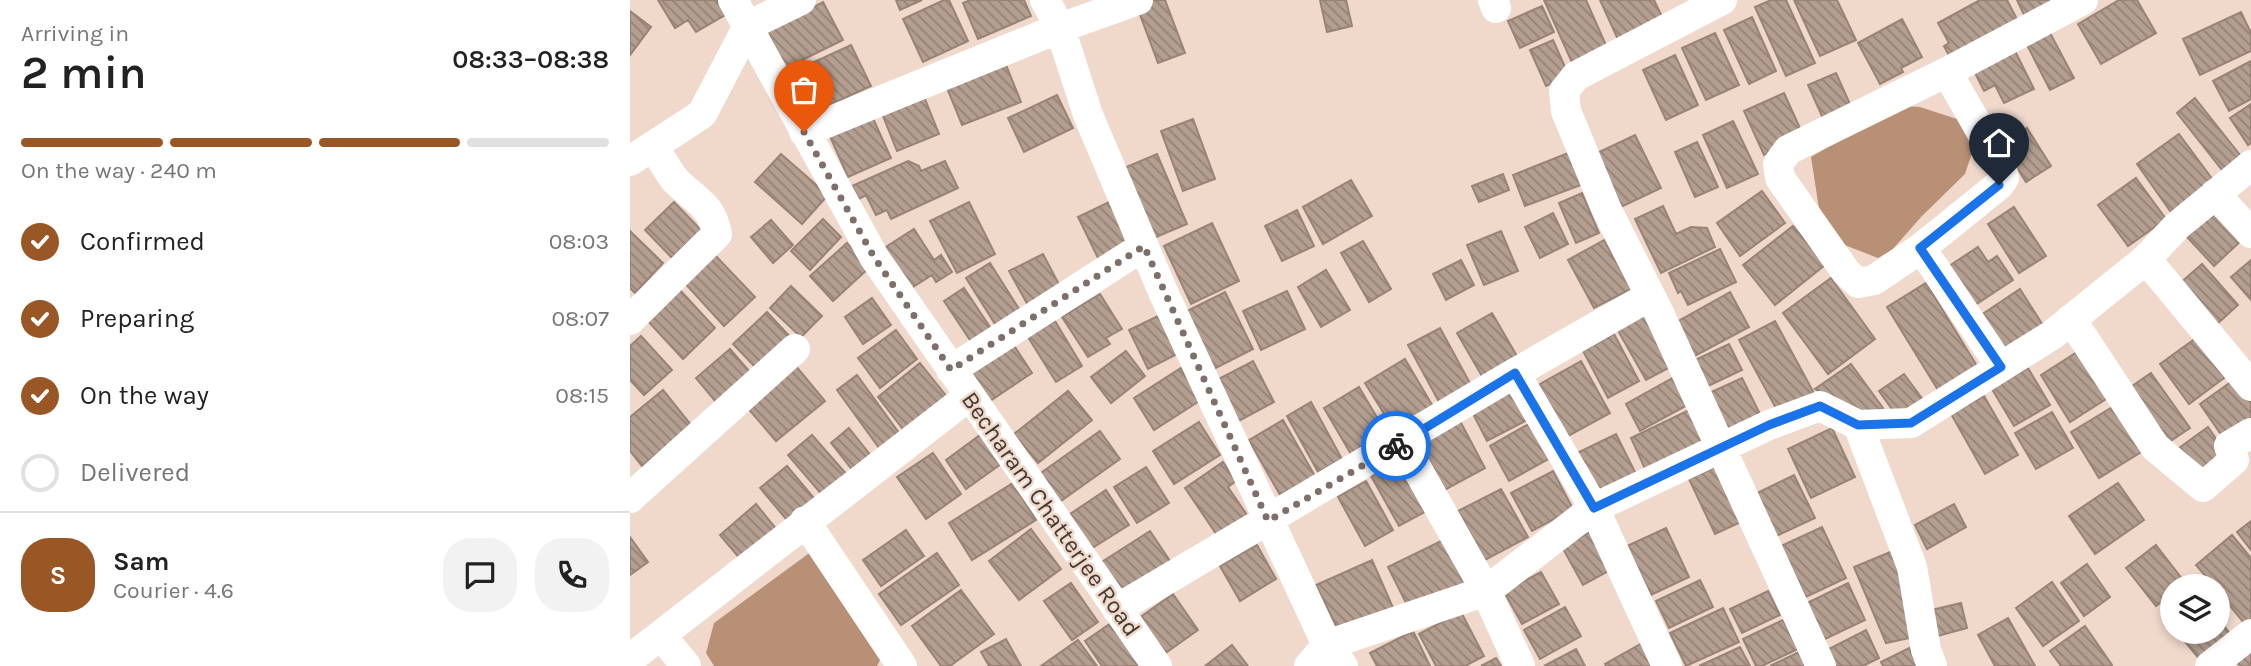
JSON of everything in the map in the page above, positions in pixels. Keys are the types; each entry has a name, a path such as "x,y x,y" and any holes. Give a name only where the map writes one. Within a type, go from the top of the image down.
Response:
{"street":[{"name":"Becharam Chatterjee Road","path":"733,0 874,257 1157,666"},
{"path":"642,154 702,114 748,26 801,0"},
{"path":"1045,0 1060,28 1088,115 1268,521 1326,659 1486,591 1594,508 1769,425 1820,406 1858,425 1911,423 2052,335 2146,259 2177,226 2251,165"},
{"path":"804,132 1060,28 1138,0"},
{"path":"1722,0 1576,76 1564,91 1566,111 1606,208 1722,449 1821,666"},
{"path":"1947,72 2002,168 2004,178 1999,185 1920,248 1874,280 1858,283 1846,272 1780,178 1778,164 1788,150 1947,72 2083,0"},
{"path":"630,320 717,234 715,219 674,178 664,160 642,154"},
{"path":"2215,194 2251,233"},
{"path":"951,370 1144,246"},
{"path":"1920,248 2001,367"},
{"path":"2146,259 2251,386"},
{"path":"1117,609 1650,296"},
{"path":"2071,319 2155,447 2203,487 2234,460 2229,446 2251,433"},
{"path":"630,498 795,349"},
{"path":"1515,373 1594,508 1667,666"},
{"path":"630,659 969,396"},
{"path":"1858,425 1912,567 1926,650 1933,666"},
{"path":"1402,442 1486,591 1520,666"},
{"path":"805,521 902,666"},
{"path":"2210,666 2251,634"},
{"path":"661,635 686,666"}],"shaded area":[{"path":"1899,106 1920,107 1960,120 1973,150 1965,174 1892,250 1878,258 1842,244 1820,215 1811,157"},
{"path":"812,551 884,652 877,666 714,666 706,653 714,623"}],"building":[{"path":"658,0 717,0 725,15 696,32 688,20 675,28"},
{"path":"896,0 922,0 900,10"},
{"path":"949,0 968,41 923,62 903,19"},
{"path":"970,0 1024,0 1031,16 978,39 963,3"},
{"path":"1146,0 1165,0 1185,53 1158,63 1136,4"},
{"path":"1320,0 1346,0 1352,26 1327,32"},
{"path":"1544,0 1586,0 1609,52 1574,67"},
{"path":"1600,0 1654,0 1665,23 1620,44"},
{"path":"1771,0 1786,0 1815,63 1786,76 1755,7"},
{"path":"1794,0 1837,0 1856,40 1820,56"},
{"path":"1980,0 2007,0 2021,27 1953,63 1944,46 1949,43 1938,23"},
{"path":"2017,0 2069,0 2026,19"},
{"path":"2119,0 2137,0 2156,33 2101,64 2078,24"},
{"path":"823,2 843,40 786,68 767,31"},
{"path":"1542,6 1554,32 1520,48 1508,21"},
{"path":"630,11 651,27 630,55"},
{"path":"2241,12 2251,33 2251,51 2200,75 2183,39"},
{"path":"1752,17 1776,71 1749,84 1724,30"},
{"path":"1902,19 1922,57 1901,68 1903,72 1880,84 1858,43"},
{"path":"2049,31 2074,78 2050,90 2026,43"},
{"path":"1715,33 1739,85 1706,100 1682,48"},
{"path":"1553,40 1569,76 1546,86 1530,50"},
{"path":"851,45 871,86 807,115 788,74"},
{"path":"2013,47 2034,89 2004,103 1995,85 1984,91 1972,67"},
{"path":"1675,55 1698,105 1666,120 1643,70"},
{"path":"1004,60 1021,102 962,125 945,83"},
{"path":"2251,61 2251,99 2229,111 2213,81"},
{"path":"1836,73 1854,113 1826,125 1808,85"},
{"path":"1784,93 1804,137 1764,155 1744,111"},
{"path":"923,94 939,134 897,151 881,111"},
{"path":"1057,95 1073,128 1024,152 1008,118"},
{"path":"2195,98 2244,160 2226,175 2177,113"},
{"path":"2251,104 2251,143 2248,145 2230,118"},
{"path":"871,114 891,158 848,177 828,132"},
{"path":"1193,119 1215,179 1183,191 1161,131"},
{"path":"1733,121 1758,174 1727,188 1703,135"},
{"path":"2027,128 2051,166 2026,182 2002,144"},
{"path":"2179,134 2216,184 2173,215 2137,164"},
{"path":"1635,135 1661,188 1621,207 1595,154"},
{"path":"1697,142 1718,187 1695,197 1675,152"},
{"path":"1568,153 1581,185 1525,206 1513,175"},
{"path":"781,154 828,195 802,224 755,182"},
{"path":"1157,154 1187,224 1154,238 1124,168"},
{"path":"908,161 919,166 921,171 945,161 958,188 891,219 887,210 876,215 866,195 859,199 852,186"},
{"path":"1503,174 1509,190 1479,202 1472,186"},
{"path":"2136,178 2166,219 2128,246 2098,205"},
{"path":"1351,180 1372,216 1323,244 1303,207"},
{"path":"1762,191 1785,223 1740,256 1717,223"},
{"path":"1582,193 1599,233 1576,243 1559,203"},
{"path":"1111,201 1133,246 1100,262 1078,217"},
{"path":"674,202 701,230 672,258 645,230"},
{"path":"969,202 995,254 957,273 930,221"},
{"path":"1663,206 1676,234 1691,227 1707,228 1715,247 1661,273 1635,219"},
{"path":"2014,207 2046,256 2019,273 1988,224"},
{"path":"1297,210 1314,246 1282,261 1265,226"},
{"path":"2216,210 2243,239 2214,266 2187,237"},
{"path":"1553,213 1568,244 1540,258 1525,227"},
{"path":"823,219 841,237 810,270 791,251"},
{"path":"771,220 793,245 773,263 751,237"},
{"path":"1212,223 1239,281 1191,304 1164,246"},
{"path":"1793,226 1825,265 1775,305 1743,265"},
{"path":"914,229 934,260 941,255 952,272 936,282 932,275 907,291 878,252"},
{"path":"630,231 663,263 635,293 630,288"},
{"path":"1501,231 1518,271 1484,285 1467,245"},
{"path":"1604,240 1631,289 1594,308 1568,260"},
{"path":"1363,241 1391,289 1369,302 1341,253"},
{"path":"847,243 869,268 833,301 810,276"},
{"path":"1978,247 1988,262 1997,256 2013,280 1975,305 1949,266"},
{"path":"1720,249 1736,282 1688,305 1681,291 1678,293 1669,273"},
{"path":"712,252 755,297 724,326 682,280"},
{"path":"1043,254 1063,292 1030,309 1009,271"},
{"path":"1461,260 1474,285 1446,300 1433,274"},
{"path":"2251,260 2251,300 2231,277"},
{"path":"990,263 1021,312 997,327 966,278"},
{"path":"2202,264 2238,305 2216,325 2179,284"},
{"path":"1326,270 1350,310 1321,327 1298,287"},
{"path":"1831,278 1875,339 1828,374 1783,313"},
{"path":"1926,283 1977,366 1938,390 1887,307"},
{"path":"791,286 822,316 801,337 770,308"},
{"path":"964,288 996,336 976,349 944,301"},
{"path":"679,289 715,328 683,359 646,319"},
{"path":"2020,289 2046,330 2004,357 1978,317"},
{"path":"1287,291 1305,329 1261,350 1243,311"},
{"path":"1225,292 1253,349 1210,371 1181,314"},
{"path":"1730,292 1749,327 1693,357 1675,323"},
{"path":"1100,294 1122,329 1106,338 1110,344 1088,357 1062,317"},
{"path":"872,298 891,325 863,344 845,317"},
{"path":"767,312 793,340 760,372 733,344"},
{"path":"1492,313 1518,358 1483,378 1457,333"},
{"path":"1646,314 1674,365 1646,380 1617,329"},
{"path":"1160,315 1179,353 1148,369 1129,330"},
{"path":"1055,321 1082,366 1056,382 1028,337"},
{"path":"1775,321 1815,395 1779,414 1739,340"},
{"path":"1440,328 1471,385 1439,402 1408,345"},
{"path":"896,330 917,359 880,388 858,358"},
{"path":"1614,334 1639,381 1608,398 1583,351"},
{"path":"641,336 672,370 644,395 630,380 630,346"},
{"path":"2199,336 2228,375 2189,404 2160,364"},
{"path":"1013,344 1032,373 987,403 967,374"},
{"path":"1729,344 1742,370 1706,387 1693,361"},
{"path":"2085,347 2114,394 2070,422 2041,375"},
{"path":"730,349 755,378 721,408 696,378"},
{"path":"1126,351 1145,376 1111,403 1091,377"},
{"path":"1405,359 1435,410 1396,433 1365,383"},
{"path":"1253,361 1274,402 1237,422 1215,381"},
{"path":"1581,361 1610,413 1561,440 1533,388"},
{"path":"920,363 952,403 909,437 878,397"},
{"path":"1851,364 1883,408 1868,421 1815,389"},
{"path":"795,365 825,401 776,441 746,406"},
{"path":"1181,368 1201,400 1154,430 1134,398"},
{"path":"2028,368 2050,405 2014,426 1992,389"},
{"path":"2151,373 2190,428 2163,446 2125,391"},
{"path":"1904,374 1924,401 1899,419 1879,391"},
{"path":"857,375 902,437 882,452 837,390"},
{"path":"1676,376 1691,403 1640,431 1626,404"},
{"path":"2238,377 2251,396 2251,427 2227,443 2200,404"},
{"path":"1742,378 1761,416 1725,433 1707,394"},
{"path":"1359,387 1388,436 1352,456 1324,408"},
{"path":"1512,388 1529,419 1487,441 1471,410"},
{"path":"663,390 692,426 642,466 630,451 630,417"},
{"path":"1068,391 1092,420 1038,463 1014,434"},
{"path":"1984,396 2018,455 1985,474 1951,414"},
{"path":"1311,402 1342,459 1318,472 1287,416"},
{"path":"2121,402 2148,448 2099,478 2071,432"},
{"path":"1691,409 1707,442 1646,471 1631,438"},
{"path":"2052,412 2073,448 2036,469 2015,433"},
{"path":"1283,420 1315,476 1280,495 1249,440"},
{"path":"1460,421 1485,468 1441,492 1415,445"},
{"path":"1199,422 1220,455 1174,484 1153,451"},
{"path":"1532,422 1552,457 1509,481 1490,446"},
{"path":"2208,427 2231,460 2201,480 2179,448"},
{"path":"849,428 876,462 858,477 831,443"},
{"path":"1832,428 1855,477 1811,498 1788,449"},
{"path":"1100,431 1120,459 1058,503 1038,475"},
{"path":"1616,434 1637,476 1595,496 1575,454"},
{"path":"812,435 848,476 824,497 788,455"},
{"path":"980,435 1001,464 966,489 946,460"},
{"path":"933,453 961,494 926,519 897,477"},
{"path":"1405,458 1432,508 1399,526 1371,476"},
{"path":"1223,462 1236,481 1228,487 1251,521 1221,541 1185,488"},
{"path":"787,466 819,504 792,526 760,488"},
{"path":"1717,466 1743,521 1715,534 1689,479"},
{"path":"1146,467 1169,503 1137,523 1114,487"},
{"path":"1553,471 1573,509 1532,531 1511,493"},
{"path":"1794,475 1815,518 1774,537 1753,495"},
{"path":"1366,481 1393,530 1365,546 1338,497"},
{"path":"1013,483 1036,520 972,560 949,523"},
{"path":"2118,483 2144,520 2095,554 2069,516"},
{"path":"1501,489 1528,537 1485,560 1458,511"},
{"path":"1106,490 1129,525 1083,554 1061,520"},
{"path":"756,504 778,531 742,561 720,535"},
{"path":"1954,504 1966,527 1927,549 1915,525"},
{"path":"2251,521 2251,550 2237,532"},
{"path":"1822,527 1846,578 1806,597 1781,546"},
{"path":"1666,528 1689,577 1651,595 1627,546"},
{"path":"1031,529 1061,569 1019,600 989,561"},
{"path":"906,530 924,556 881,586 863,560"},
{"path":"1150,531 1172,564 1122,596 1100,563"},
{"path":"1592,531 1612,569 1583,585 1562,547"},
{"path":"2232,535 2251,558 2251,625 2248,628 2230,606 2230,574 2204,574 2196,565"},
{"path":"630,537 648,562 630,575"},
{"path":"1443,540 1465,584 1410,611 1388,567"},
{"path":"1257,545 1276,579 1240,601 1220,566"},
{"path":"2156,545 2178,574 2160,574 2160,603 2156,606 2126,568"},
{"path":"1900,548 1914,637 1886,643 1854,567"},
{"path":"937,553 959,585 901,625 879,594"},
{"path":"1372,560 1394,610 1339,632 1316,585"},
{"path":"2087,564 2110,597 2084,616 2061,583"},
{"path":"1541,572 1559,604 1522,624 1504,592"},
{"path":"1700,580 1713,607 1669,628 1656,601"},
{"path":"2052,582 2079,621 2043,646 2016,608"},
{"path":"1071,583 1098,622 1072,640 1044,601"},
{"path":"1848,583 1865,620 1823,640 1805,604"},
{"path":"961,590 994,634 950,666 941,666 912,626"},
{"path":"1768,591 1780,615 1742,633 1730,609"},
{"path":"1173,594 1198,630 1164,654 1139,618"},
{"path":"1961,603 1967,628 1930,638 1923,612"},
{"path":"1565,607 1581,636 1540,659 1524,630"},
{"path":"1723,608 1739,642 1686,666 1670,633"},
{"path":"1461,612 1484,656 1465,666 1436,666 1419,634"},
{"path":"2008,618 2035,666 1995,666 1978,635"},
{"path":"1783,620 1798,649 1762,666 1756,666 1743,639"},
{"path":"1114,621 1143,662 1137,666 1102,666 1085,641"},
{"path":"2085,626 2111,666 2061,666 2050,651"},
{"path":"1866,630 1879,658 1863,666 1835,666 1827,650"},
{"path":"1413,631 1430,666 1377,666 1370,653"},
{"path":"1006,639 1021,666 989,666 981,652"},
{"path":"1078,640 1097,666 1041,666"},
{"path":"1644,642 1658,666 1606,666 1605,664"},
{"path":"2187,644 2222,644 2201,661"},
{"path":"1232,645 1248,666 1205,666"},
{"path":"1740,647 1750,666 1699,666"},
{"path":"1909,648 1917,666 1883,666 1881,662"},
{"path":"2251,648 2251,666 2241,666 2237,663"},
{"path":"1576,649 1585,666 1544,666"},
{"path":"1803,650 1810,666 1770,666"},
{"path":"1496,658 1501,666 1481,666"}],"way so far":[{"path":"804,132 874,257 951,370 1144,246 1268,521 1396,446"}],"route":[{"path":"1396,446 1515,373 1594,508 1769,425 1820,406 1858,425 1911,423 2001,367 1920,248 1999,185"}]}
